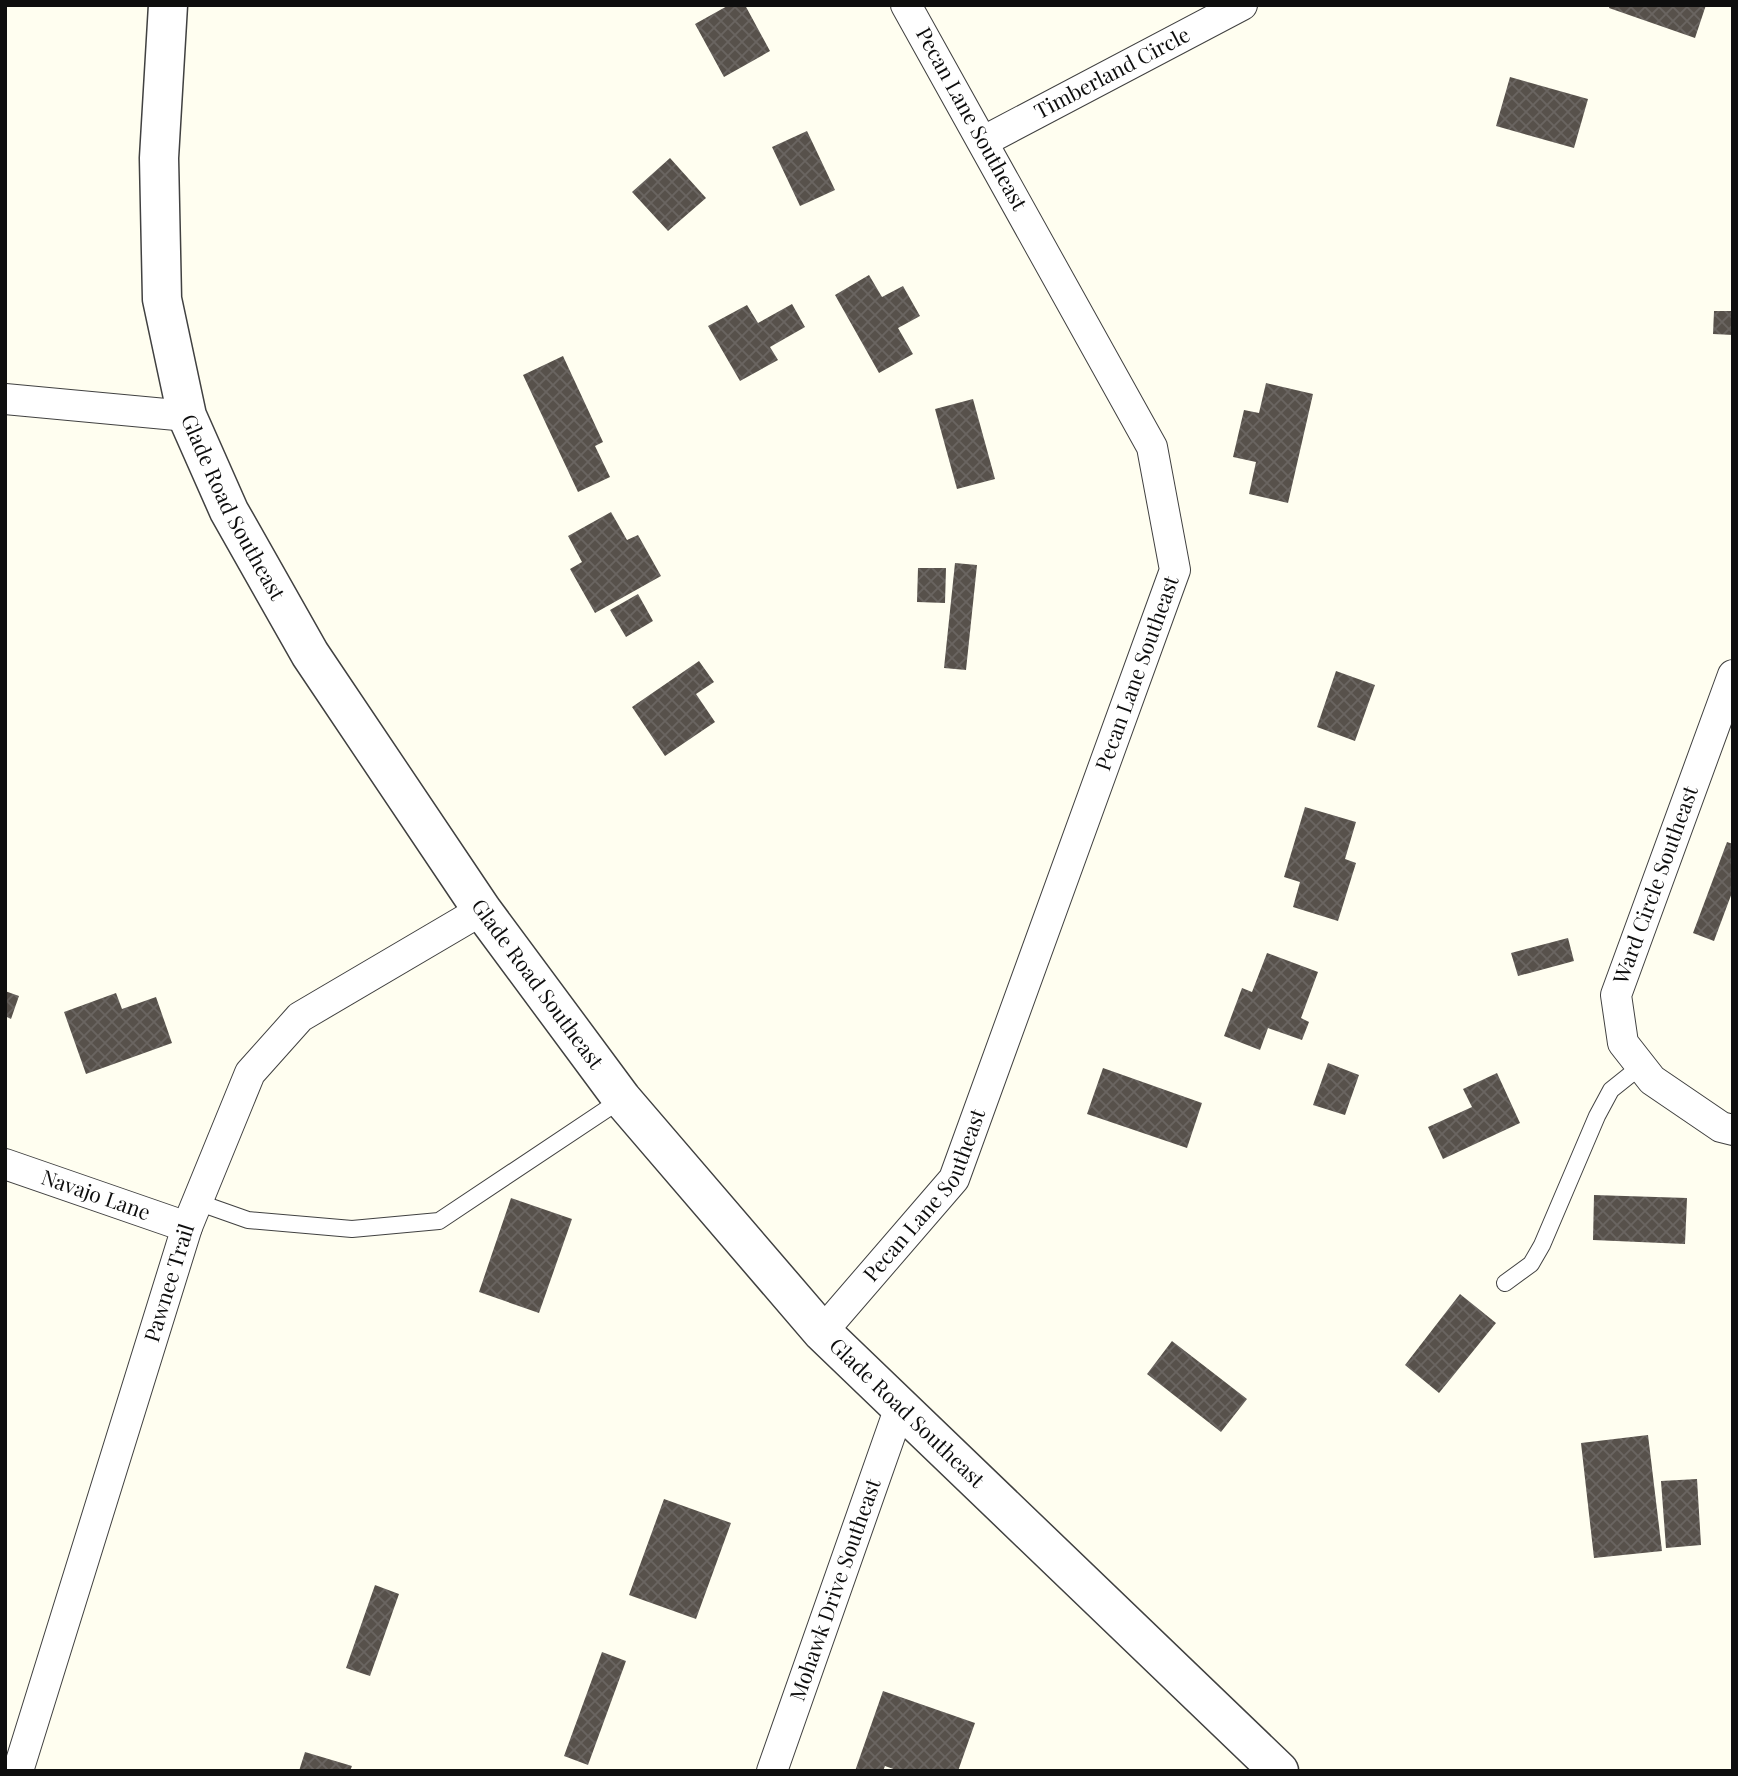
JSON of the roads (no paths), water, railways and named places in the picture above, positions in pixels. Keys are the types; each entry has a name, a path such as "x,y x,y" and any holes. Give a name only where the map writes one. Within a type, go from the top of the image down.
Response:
{"street":[{"name":"Glade Road Southeast","path":"168,5 159,158 162,299 187,416 229,511 310,654 482,910 622,1099 822,1332 1279,1771"},
{"name":"Pecan Lane Southeast","path":"822,1332 954,1179 1175,570 1152,447 906,5"},
{"name":"Timberland Circle","path":"984,141 1242,5"},
{"path":"5,399 187,416"},
{"name":"Ward Circle Southeast","path":"1733,675 1616,995 1623,1043 1652,1080 1721,1127 1733,1130"},
{"name":"Pawnee Trail","path":"18,1771 192,1214 250,1073 300,1017 482,910"},
{"name":"Navajo Lane","path":"5,1164 192,1214"},
{"name":"Mohawk Drive Southeast","path":"772,1771 901,1407"}],"lane":[{"path":"1505,1283 1531,1264 1542,1245 1597,1116 1611,1090 1641,1066"},
{"path":"192,1214 352,1229 439,1221 622,1099"}]}
